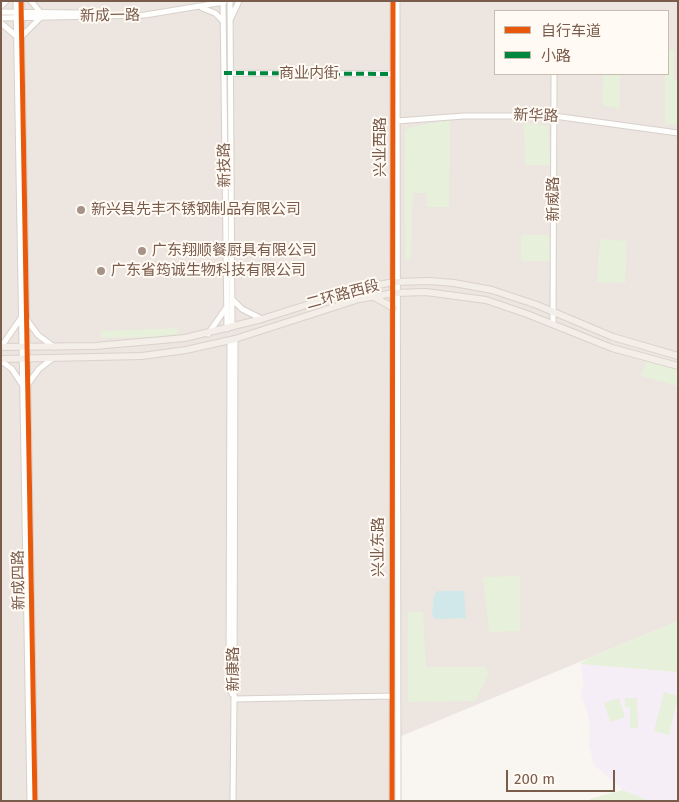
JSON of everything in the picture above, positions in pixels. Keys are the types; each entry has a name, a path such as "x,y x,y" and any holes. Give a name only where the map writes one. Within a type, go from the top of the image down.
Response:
{"main road":[{"name":"二环路西段","path":"1,347 139,344 208,334 262,319 331,296 397,282 446,282 473,286 518,298 613,337 678,356"},
{"name":"二环路西段","path":"1,360 53,357 142,356 186,350 232,339 342,303 397,293 442,292 477,298 553,324 612,348 678,366"},
{"path":"373,296 394,308"}],"street":[{"path":"1,6 6,1"},
{"path":"1,347 24,319 22,37 16,1"},
{"path":"22,1 15,35 24,319 38,336 54,347"},
{"path":"22,37 40,15 30,1"},
{"name":"新成一路","path":"40,15 145,12 212,1"},
{"path":"230,20 239,1"},
{"name":"兴业西路","path":"393,1 393,74 396,121"},
{"name":"兴业西路","path":"397,293 396,121 398,1"},
{"name":"新成一路","path":"19,15 145,15 225,2"},
{"name":"新技路","path":"225,2 230,20 232,298 229,328"},
{"name":"新技路","path":"225,2 223,21 226,308 229,328"},
{"path":"199,7 215,13 223,21"},
{"path":"1,12 19,15"},
{"path":"1,18 19,15"},
{"path":"1,23 15,35"},
{"name":"商业内街","path":"224,73 393,74"},
{"name":"新威路","path":"553,324 554,75"},
{"name":"新华路","path":"396,121 464,116 554,116 678,133"},
{"name":"兴业东路","path":"392,801 394,308 397,293"},
{"name":"兴业东路","path":"397,293 398,801"},
{"path":"232,298 242,310 262,319"},
{"path":"208,334 226,308"},
{"name":"新成四路","path":"24,319 35,801"},
{"name":"新康路","path":"232,339 229,682 234,699 233,801"},
{"path":"1,360 12,369 25,385 53,357"},
{"name":"新成四路","path":"25,385 30,801"},
{"path":"234,699 392,696"}],"shaded area":[{"path":"1,1 678,1 678,621 399,737 398,801 1,801"},
{"path":"580,664 678,672 678,801 649,801 638,797 623,790 594,765 589,745 590,727 588,715 580,692 584,686"}],"green space":[{"path":"669,50 674,50 674,80 678,80 678,125 665,124 665,75 669,75"},
{"path":"603,75 620,75 620,109 602,105"},
{"path":"450,120 449,207 427,207 427,193 413,193 411,259 405,259 405,132 407,129 415,126"},
{"path":"524,123 548,126 550,165 525,165"},
{"path":"521,235 549,235 550,261 521,261"},
{"path":"600,239 627,241 625,283 597,282"},
{"path":"178,328 177,334 164,337 101,338 100,331"},
{"path":"646,361 678,368 678,386 641,376"},
{"path":"520,576 520,631 489,632 483,577"},
{"path":"408,612 423,612 426,667 486,667 489,674 475,701 408,702"},
{"path":"678,621 678,672 580,664 587,659"},
{"path":"664,692 678,696 669,735 654,731"},
{"path":"619,698 625,717 610,722 604,703"},
{"path":"625,698 637,698 638,728 630,728 630,707 625,707"},
{"path":"623,790 649,801 590,801 590,799"}],"water":[{"path":"438,591 464,591 466,618 435,619 432,615 434,595"}],"marked path":[{"path":"224,73 393,74"}],"cycle path":[{"path":"21,1 35,801"},
{"path":"392,801 393,1"}],"place":[{"name":"新兴县先丰不锈钢制品有限公司","path":"81,210"},
{"name":"广东翔顺餐厨具有限公司","path":"142,251"},
{"name":"广东省筠诚生物科技有限公司","path":"101,271"}]}
